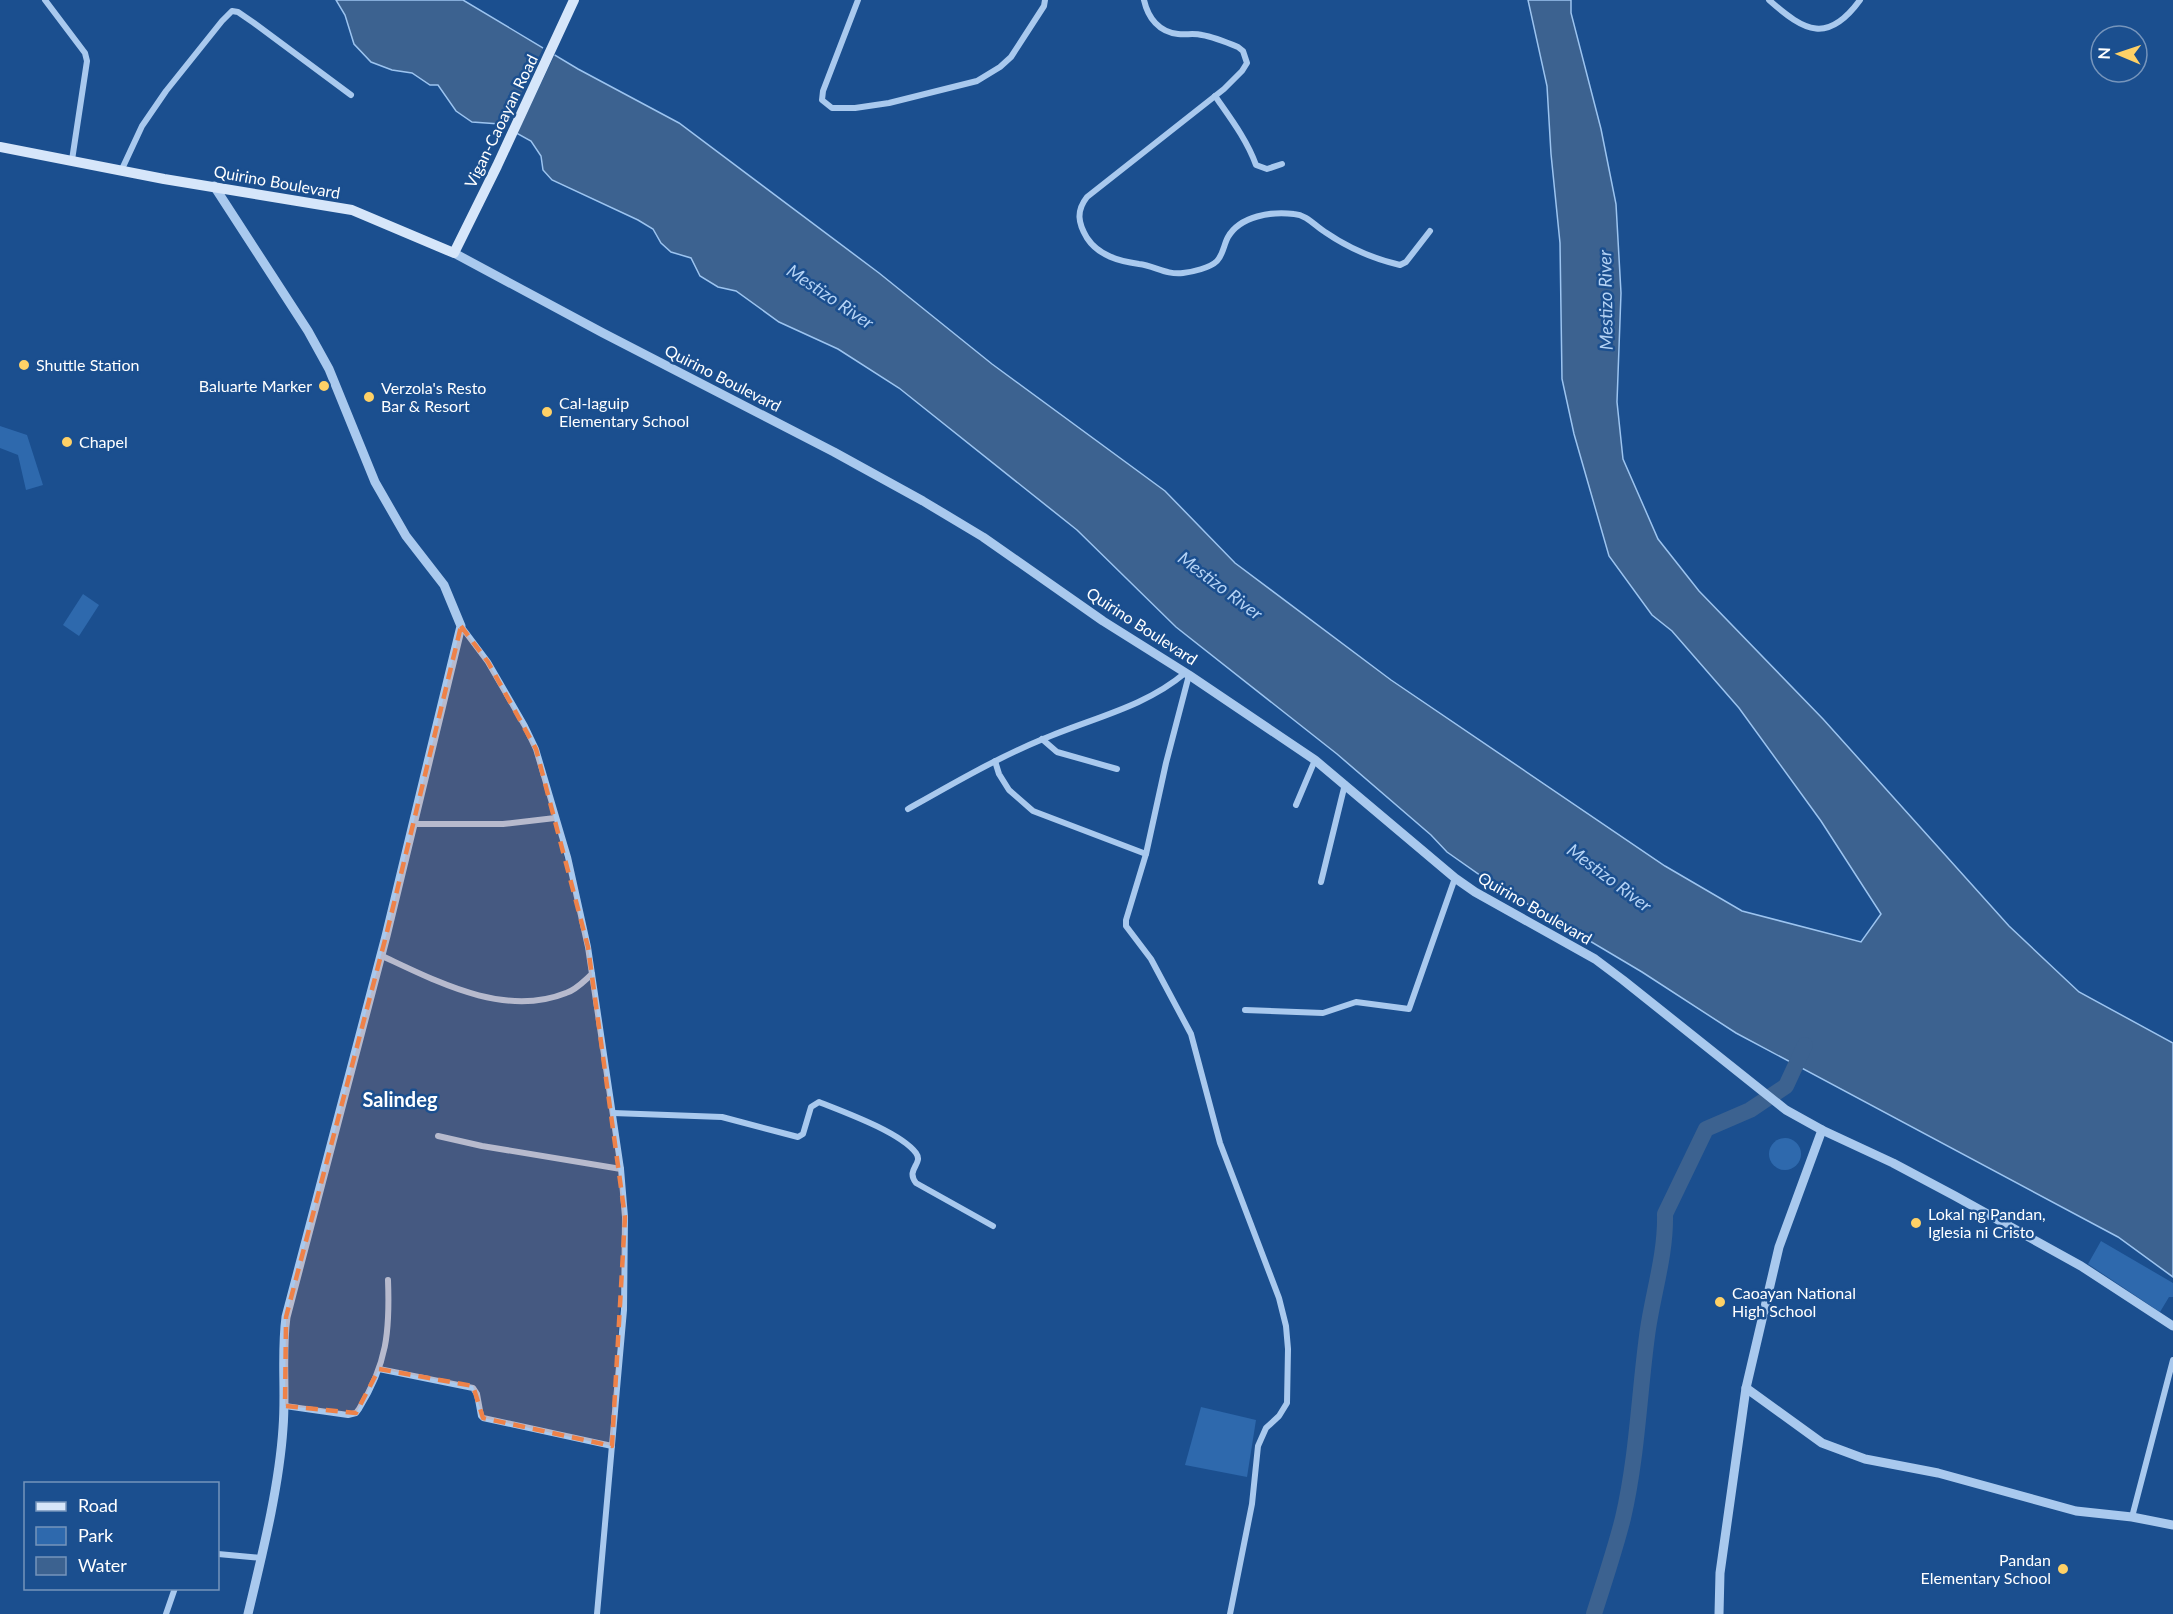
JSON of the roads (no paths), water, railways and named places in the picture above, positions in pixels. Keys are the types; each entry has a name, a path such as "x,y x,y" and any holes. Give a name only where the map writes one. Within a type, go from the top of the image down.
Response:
{"main road":[{"name":"Vigan-Caoayan Road","path":"454,253 574,0"},
{"name":"Quirino Boulevard","path":"0,147 164,179 352,210 454,253"}],"street":[{"path":"45,0 85,53 87,61 72,160"},
{"path":"858,0 823,91 822,100 832,108 889,104 977,81 1000,67 1011,57 1044,6 1045,0"},
{"path":"1144,0 1147,12 1163,30 1177,34 1199,34 1238,47 1243,51 1246,63 1242,71 1215,96 1087,197 1079,210 1079,224 1088,240 1102,253 1117,260 1144,265 1166,274 1183,273 1204,268 1216,262 1227,239 1240,223 1267,215 1296,213 1365,254 1400,265 1406,262 1430,231"},
{"path":"1769,0 1796,21 1819,29 1841,22 1860,0"},
{"path":"122,170 142,126 166,91 232,11 238,12 254,23 351,95"},
{"path":"1215,96 1246,141 1256,165 1267,169 1282,164"},
{"path":"214,186 308,331 329,369 375,482 406,536 444,585 461,626 488,662 525,726 536,749 568,857 583,919 592,974 621,1169 625,1217 624,1310 597,1614"},
{"name":"Quirino Boulevard","path":"454,253 923,501 983,537 1103,621 1315,759 1455,878 1475,892 1595,959 1786,1110 1902,1168 2081,1266 2173,1326"},
{"path":"248,1614 281,1450 285,1406 283,1349 286,1317 414,824 461,626"},
{"path":"908,809 995,760 1042,739 1151,697 1187,674"},
{"path":"1187,674 1146,854 1126,926 1151,959 1191,1034 1220,1143 1279,1298 1286,1326 1287,1403 1284,1410 1266,1428 1258,1446 1252,1504 1230,1614"},
{"path":"1042,739 1057,752 1117,769"},
{"path":"1296,806 1315,759"},
{"path":"995,760 999,774 1009,790 1033,811 1146,854"},
{"path":"1321,882 1345,783"},
{"path":"414,824 493,824 555,818"},
{"path":"1245,1010 1323,1013 1356,1002 1409,1009 1455,878"},
{"path":"380,955 444,984 493,999 515,1001 534,1002 566,993 592,974"},
{"path":"613,1113 722,1117 798,1137 802,1134 811,1107 819,1102 907,1143 917,1155 918,1160 912,1172 916,1183 993,1226"},
{"path":"1719,1614 1720,1573 1746,1388 1779,1247 1822,1130"},
{"path":"438,1136 482,1146 621,1169"},
{"path":"285,1406 356,1413 367,1397 379,1369 388,1334 388,1280"},
{"path":"2132,1517 2173,1360"},
{"path":"379,1369 473,1388 477,1394 483,1418 612,1446"},
{"path":"1746,1388 1822,1443 1865,1460 1938,1473 2076,1511 2132,1517 2173,1525"},
{"path":"219,1554 261,1558"},
{"path":"166,1614 173,1590"}],"water":[{"name":"Mestizo River","path":"336,0 463,0 578,69 679,123 879,273 992,364 1165,491 1235,563 1391,680 1665,866 1742,911 1861,942 1881,914 1821,821 1739,708 1672,631 1652,615 1609,556 1574,434 1562,379 1560,243 1547,86 1528,0 1571,0 1571,13 1601,129 1616,204 1621,293 1617,402 1623,459 1658,539 1699,591 1823,719 2009,926 2079,992 2173,1043 2173,1277 2118,1237 1736,1033 1642,972 1487,880 1447,852 1431,835 1337,754 1176,627 1077,530 899,388 838,349 779,322 736,291 718,287 700,276 691,258 671,252 661,243 653,229 638,220 552,180 543,170 541,156 531,141 500,124 472,122 456,111 438,85 430,85 412,73 392,70 371,62 354,44 345,15"}],"waterway":[{"path":"1594,1614 1628,1495 1649,1321 1661,1261 1665,1214 1706,1129 1750,1110 1786,1086 1805,1045"}],"place":[{"name":"Shuttle Station","path":"24,365"},
{"name":"Baluarte Marker","path":"324,386"},
{"name":"Verzola's Resto Bar & Resort","path":"369,397"},
{"name":"Cal-laguip Elementary School","path":"547,412"},
{"name":"Chapel","path":"67,442"},
{"name":"Lokal ng Pandan, Iglesia ni Cristo","path":"1916,1223"},
{"name":"Caoayan National High School","path":"1720,1302"},
{"name":"Pandan Elementary School","path":"2063,1569"}],"district":[{"name":"Salindeg","path":"400,1100"}]}
